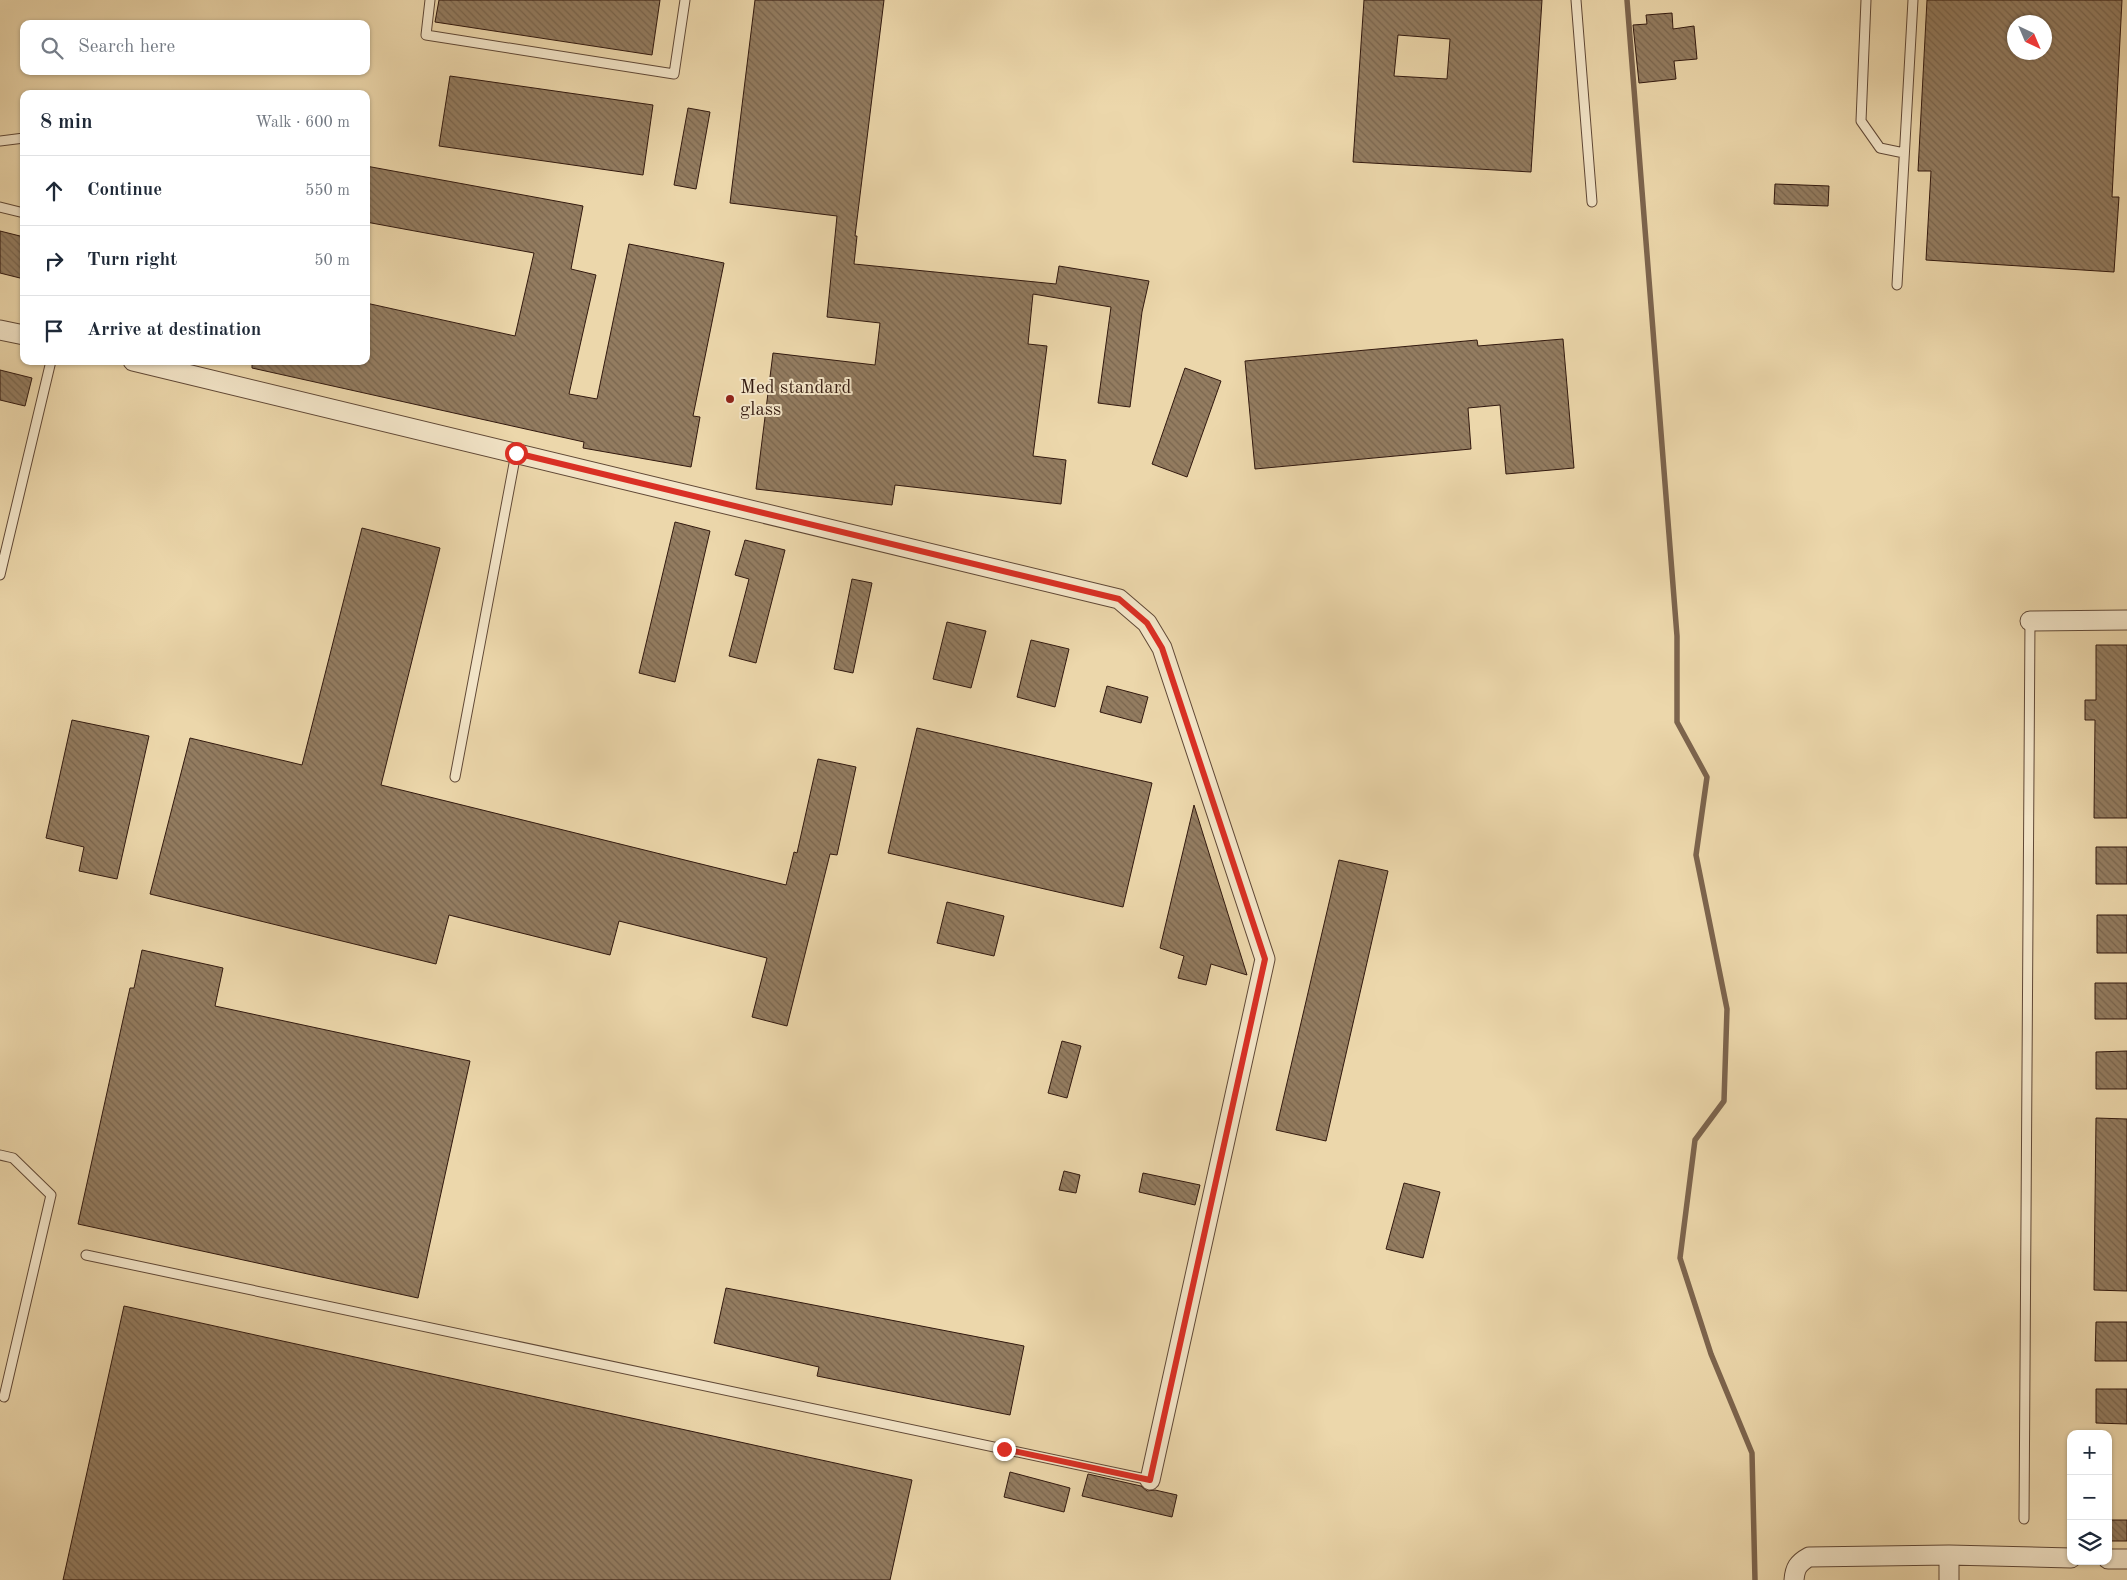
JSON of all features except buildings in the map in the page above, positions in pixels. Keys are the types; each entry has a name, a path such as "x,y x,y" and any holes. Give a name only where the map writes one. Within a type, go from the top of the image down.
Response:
{"street":[{"path":"0,330 20,334"},
{"path":"150,365 1119,599 1147,623 1162,648 1265,959 1150,1480"},
{"path":"2030,621 2127,620"},
{"path":"1794,1580 1795,1570 1800,1562 1809,1557 1950,1555 2067,1558"},
{"path":"1949,1580 1950,1555"},
{"path":"2112,1559 2127,1560"}],"lane":[{"path":"430,0 426,35 674,74 685,0"},
{"path":"1576,0 1592,202"},
{"path":"1866,0 1861,121 1880,148 1904,153"},
{"path":"1897,285 1913,0"},
{"path":"0,141 20,138"},
{"path":"0,207 20,211"},
{"path":"0,575 50,365"},
{"path":"455,777 516,453"},
{"path":"2024,1519 2030,621"},
{"path":"0,1154 13,1158 51,1195 4,1397"},
{"path":"86,1255 1150,1480"}],"waterway":[{"path":"1627,0 1677,636 1677,722 1707,777 1696,855 1727,1009 1724,1101 1695,1140 1680,1258 1711,1354 1752,1453 1755,1580"}],"place":[{"name":"Med standard glass","path":"730,399"}],"route":[{"path":"516,453 1119,599 1147,623 1162,648 1265,959 1150,1480 1004,1449"}]}
